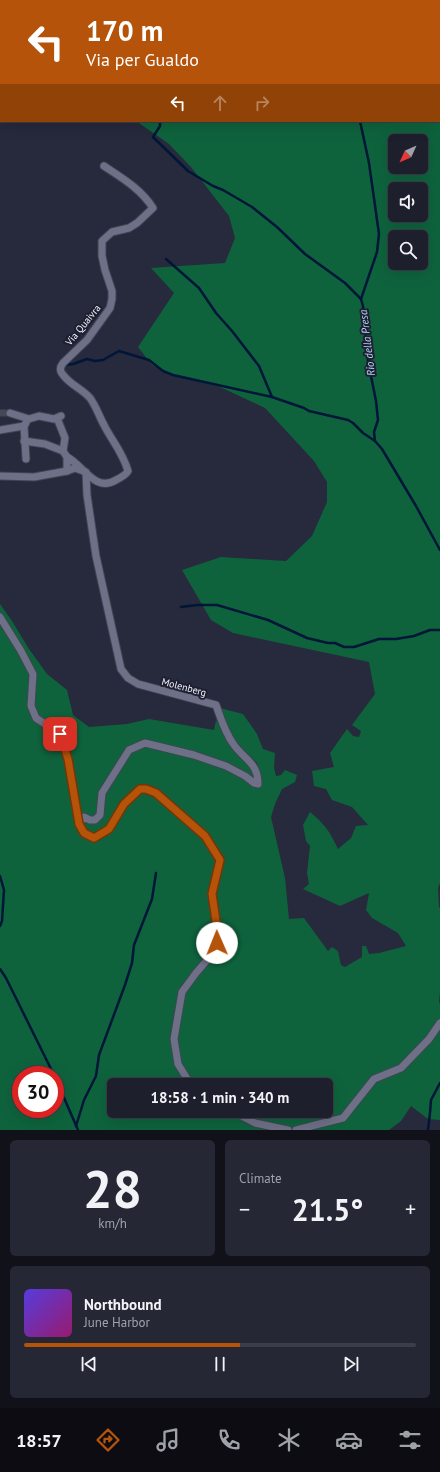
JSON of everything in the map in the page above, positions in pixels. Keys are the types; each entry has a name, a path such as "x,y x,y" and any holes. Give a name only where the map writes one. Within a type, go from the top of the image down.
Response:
{"street":[{"name":"Via Quaivra","path":"24,441 44,444 65,454 94,481 106,484 111,483 127,474 128,471 120,449 104,425 96,406 80,388 63,376 60,370 60,366 87,340 110,308 112,291 104,270 102,241 112,232 129,228 137,223 152,208 148,199 142,193 104,166"},
{"path":"10,413 29,419 39,416 49,419 59,417 65,438 67,472"},
{"path":"26,458 24,426 29,419"},
{"path":"1,429 24,426"},
{"path":"0,476 34,478 67,472 75,468 86,472"},
{"name":"Molenberg","path":"79,824 84,817 90,820 95,820 100,816 102,793 129,750 145,743 194,755 226,766 258,784 258,777 254,765 234,746 224,728 216,705 138,684 128,678 121,669 96,556 87,495 86,472"},
{"path":"0,617 22,651 33,674 32,706 36,718 60,734 68,759 79,824 84,833 94,838 109,829 124,804 140,789 146,789 156,793 205,836 220,860 212,894 218,934 215,951 182,992 174,1039 178,1064 187,1078"},
{"path":"296,1130 343,1118 374,1079 401,1068 429,1039 440,1023"},
{"path":"245,1118 255,1123 288,1130"}],"green space":[{"path":"137,122 440,122 440,883 438,888 440,908 440,1019 427,1038 400,1066 373,1077 342,1116 292,1129 256,1121 250,1118 333,1118 333,1078 189,1078 180,1063 176,1039 184,993 218,952 214,894 222,859 173,806 139,787 107,827 94,835 85,831 82,824 85,820 95,823 104,794 131,752 145,745 193,757 225,768 252,784 261,778 257,763 237,744 227,726 220,708 243,714 257,734 263,749 275,753 274,768 276,776 281,775 285,770 297,775 295,782 282,789 271,817 285,878 289,919 304,918 328,951 332,947 338,951 341,965 345,967 362,957 362,946 366,946 369,954 406,946 398,933 372,918 366,910 369,893 340,906 303,889 309,884 307,873 310,846 306,841 303,825 310,812 326,828 338,849 351,838 356,826 368,825 352,807 332,800 326,789 314,786 312,771 334,767 330,753 347,729 353,736 359,737 361,731 352,725 375,694 369,662 233,633 211,620 182,570 221,557 286,561 312,536 327,502 327,482 314,461 265,408 220,387 173,375 152,365 138,347 174,293 151,268 225,263 235,238 229,216 191,167 169,144"},
{"path":"0,604 47,674 67,690 73,715 89,727 127,724 149,719 214,730 216,720 232,748 251,767 255,777 253,779 145,741 128,749 101,793 98,815 77,825 81,836 95,842 111,831 126,807 141,792 146,792 154,796 202,838 216,860 208,893 215,934 212,950 193,971 179,991 170,1039 175,1065 183,1078 107,1078 107,1118 239,1118 254,1126 272,1130 0,1130"},
{"path":"440,1029 440,1120 428,1119 411,1106 401,1121 389,1130 310,1130 345,1121 377,1082 403,1071 432,1041"}],"waterway":[{"path":"160,122 160,126 153,137 188,171 252,207 277,227 305,254 345,283 361,299"},
{"name":"Rio della Presa","path":"360,122 369,163 379,234 377,252 361,299 363,306 368,361 376,401 378,420 374,432 375,441"},
{"path":"166,259 199,288 216,313 259,366 272,397"},
{"path":"64,365 73,364 87,359 95,361 103,360 119,351 149,360 163,371 173,375 272,397 309,411 348,420 375,441 382,449 440,550"},
{"path":"181,607 217,605 268,620 307,638 328,643 335,643 344,647 354,647 379,639 396,639 414,636 430,630 440,630"},
{"path":"76,1126 84,1100 96,1076 99,1055 132,963 134,945 152,899 156,873"},
{"path":"0,876 4,890 2,921 0,926"},
{"path":"0,969 6,978 50,1066"},
{"name":"Rio della Presa","path":"428,1130 431,1100 440,1083"},
{"path":"64,1098 78,1130"}],"tunnel":[{"path":"0,413 10,413"}],"route":[{"path":"60,734 68,759 79,824 84,833 94,838 109,829 124,804 140,789 146,789 156,793 205,836 220,860 212,894 218,934 217,943"}]}
